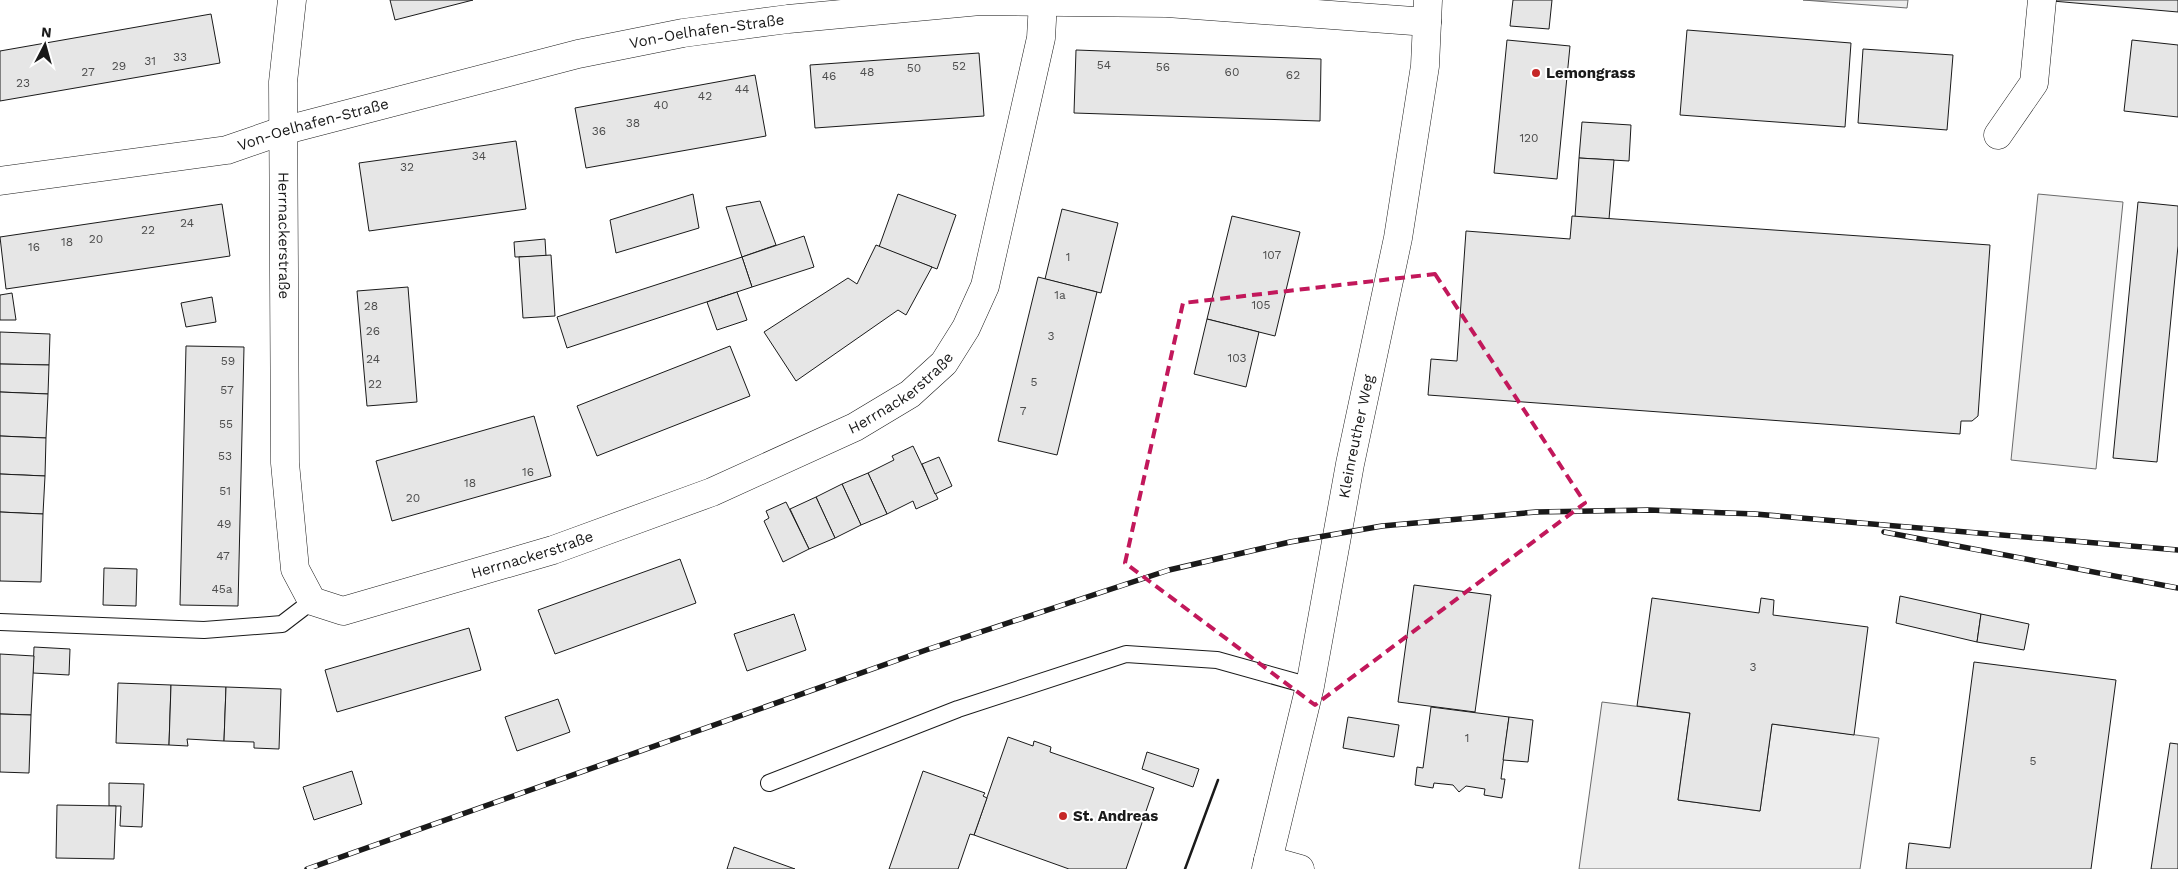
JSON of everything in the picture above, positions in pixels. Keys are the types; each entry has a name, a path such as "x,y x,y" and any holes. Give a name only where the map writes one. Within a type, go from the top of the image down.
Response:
{"street":[{"name":"Herrnackerstraße","path":"292,0 283,82 282,131 285,462 295,569 312,601 343,611 553,550 712,492 855,427 910,394 944,363 966,328 985,286 1041,38 1043,2"},
{"path":"1998,135 2034,84 2042,0"},
{"name":"Von-Oelhafen-Straße","path":"0,182 227,150 282,131 578,54 683,33 788,19 980,1 1167,3 1428,11"},
{"name":"Kleinreuther Weg","path":"1267,865 1310,686 1350,464 1398,238 1425,66 1428,11"},
{"path":"1267,865 1300,869"}],"lane":[{"path":"0,622 204,630 282,624 312,601"},
{"path":"769,783 958,709 1126,654 1217,660 1310,686"}],"highlighted area":[{"path":"1435,274 1585,503 1315,705 1125,563 1183,303"}],"shaded area":[{"path":"1803,0 1908,0 1907,8"},
{"path":"2038,194 2123,202 2096,469 2011,460"},
{"path":"1602,702 1690,713 1678,800 1760,811 1772,724 1879,738 1860,869 1579,869"}],"building":[{"path":"390,0 473,0 395,20"},
{"path":"1513,0 1552,0 1549,29 1510,26"},
{"path":"2041,0 2178,0 2178,12"},
{"path":"211,14 220,63 0,101 0,51"},
{"path":"1687,30 1851,43 1845,127 1680,115"},
{"path":"1507,40 1570,46 1557,179 1494,173"},
{"path":"2132,40 2178,45 2178,117 2124,111"},
{"path":"1863,49 1953,55 1947,130 1858,123"},
{"path":"1076,50 1321,59 1320,121 1074,113"},
{"path":"979,53 984,116 815,128 810,65"},
{"path":"755,75 766,136 586,168 575,108"},
{"path":"1582,122 1631,125 1629,161 1579,158"},
{"path":"516,141 526,209 369,231 359,163"},
{"path":"1579,158 1614,160 1609,219 1575,217"},
{"path":"693,194 699,228 616,253 610,220"},
{"path":"898,194 956,215 937,269 879,247"},
{"path":"760,201 776,245 742,257 726,207"},
{"path":"2138,202 2178,206 2178,246 2157,462 2113,458"},
{"path":"222,204 230,256 6,289 0,237"},
{"path":"1062,209 1118,223 1101,293 1045,279"},
{"path":"1232,216 1300,232 1275,336 1207,319"},
{"path":"1572,216 1990,245 1978,416 1972,421 1961,421 1960,434 1428,395 1431,359 1457,361 1466,231 1570,239"},
{"path":"804,236 814,267 752,287 742,257"},
{"path":"545,239 546,256 515,257 514,242"},
{"path":"876,245 932,267 906,315 898,310 796,381 764,332 848,278 857,284"},
{"path":"551,255 555,316 523,318 519,257"},
{"path":"742,257 752,287 567,348 557,317"},
{"path":"1038,277 1097,292 1057,455 998,441"},
{"path":"408,287 417,402 367,406 357,291"},
{"path":"737,292 747,320 717,330 707,302"},
{"path":"12,293 16,320 0,320 0,295"},
{"path":"212,297 216,322 186,327 181,303"},
{"path":"1207,319 1259,332 1246,387 1194,374"},
{"path":"0,332 50,334 49,365 0,364"},
{"path":"186,346 244,347 238,606 180,605"},
{"path":"730,346 750,396 597,456 577,406"},
{"path":"0,364 49,365 48,394 0,392"},
{"path":"0,392 48,394 46,438 0,436"},
{"path":"534,416 551,476 392,521 376,461"},
{"path":"0,436 46,438 45,476 0,474"},
{"path":"913,446 938,499 916,509 913,501 887,514 868,473 894,460 892,456"},
{"path":"939,457 952,486 935,494 922,464"},
{"path":"868,473 887,514 861,525 842,484"},
{"path":"0,474 45,476 43,514 0,512"},
{"path":"842,484 861,525 835,538 816,497"},
{"path":"816,497 835,538 809,549 790,509"},
{"path":"786,502 809,549 783,562 764,521 769,518 766,511"},
{"path":"0,512 43,514 41,582 0,581"},
{"path":"680,559 696,603 555,654 538,610"},
{"path":"104,568 137,569 136,606 103,605"},
{"path":"1414,585 1491,595 1475,712 1398,702"},
{"path":"1900,596 1981,614 1977,642 1896,623"},
{"path":"1652,598 1759,613 1761,598 1774,600 1773,615 1868,627 1854,735 1772,724 1760,811 1678,800 1690,713 1637,706"},
{"path":"794,614 806,650 747,671 734,634"},
{"path":"1981,614 2029,624 2024,650 1977,642"},
{"path":"469,628 481,670 337,712 325,670"},
{"path":"34,647 70,649 69,675 33,673"},
{"path":"0,654 34,656 31,715 0,714"},
{"path":"1974,662 2116,680 2091,869 1906,869 1909,843 1950,848"},
{"path":"118,683 171,685 169,745 116,743"},
{"path":"171,685 226,687 224,741 187,739 188,746 169,745"},
{"path":"226,687 281,689 279,749 254,748 254,742 224,741"},
{"path":"558,699 570,732 517,751 505,717"},
{"path":"1431,707 1509,717 1501,779 1505,779 1502,798 1484,795 1485,789 1466,786 1459,792 1453,785 1434,783 1433,788 1415,785 1417,767 1423,768"},
{"path":"0,714 31,715 29,773 0,772"},
{"path":"1348,717 1399,725 1394,757 1343,748"},
{"path":"1509,717 1533,720 1528,762 1503,760"},
{"name":"St. Andreas","path":"1008,737 1033,746 1034,741 1051,747 1050,752 1154,788 1126,869 1069,869 974,835"},
{"path":"2170,743 2178,744 2178,869 2151,869"},
{"path":"1147,752 1199,769 1193,787 1142,769"},
{"path":"352,771 362,804 314,820 303,787"},
{"path":"923,771 985,793 983,796 987,798 974,835 970,834 958,869 889,869"},
{"path":"109,783 144,784 142,827 120,826 121,806 109,806"},
{"path":"57,805 116,806 114,859 56,858"},
{"path":"734,847 795,869 727,869"}],"railway":[{"path":"307,869 926,650 1169,570 1290,542 1382,526 1536,512 1649,510 1755,514 2178,550"},
{"path":"1884,532 2178,588"}],"wall":[{"path":"1185,869 1218,780"}],"place":[{"name":"Lemongrass","path":"1536,73"},
{"name":"St. Andreas","path":"1063,816"}]}
